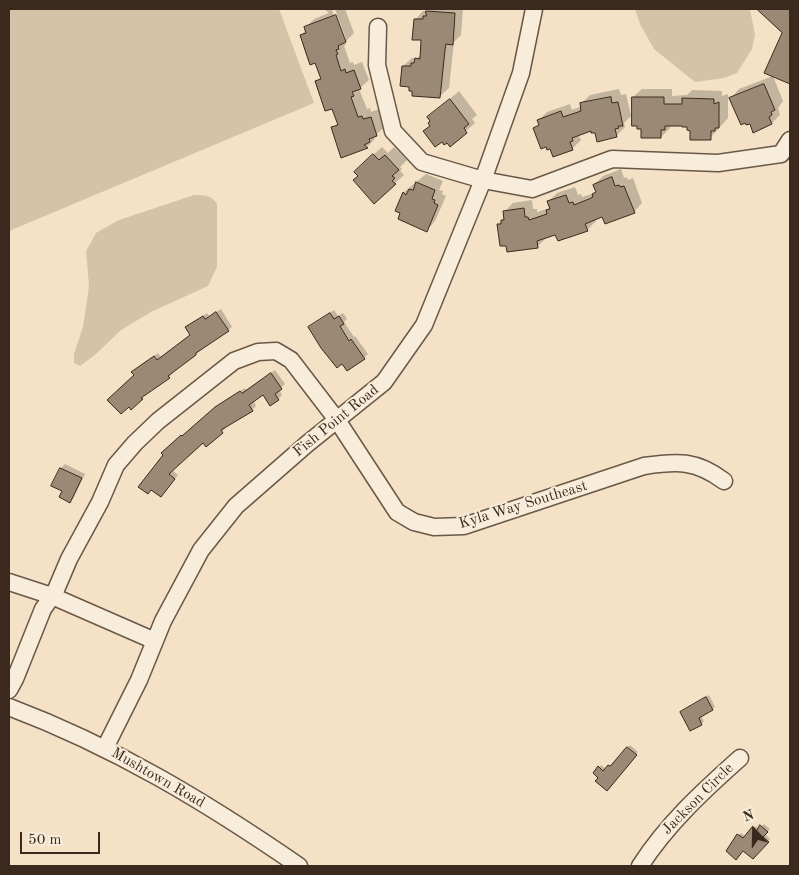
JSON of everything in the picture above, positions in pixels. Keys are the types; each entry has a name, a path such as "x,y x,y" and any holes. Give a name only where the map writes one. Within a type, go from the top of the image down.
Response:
{"street":[{"name":"Fish Point Road","path":"105,748 139,680 163,621 201,550 236,506 384,382 424,325 482,180 521,73 534,9"},
{"path":"378,27 377,65 393,131 422,162 482,180 532,189 612,159 718,163 781,154 790,140"},
{"name":"Kyla Way Southeast","path":"9,690 15,680 43,609 52,596 69,559 100,502 116,465 135,442 158,421 234,361 258,352 276,351 291,360 337,420 397,512 414,522 434,527 464,526 644,466 688,463 711,471 724,481"},
{"path":"9,582 52,596 155,641"},
{"name":"Mushtown Road","path":"9,707 105,748 172,783 299,866"},
{"name":"Jackson Circle","path":"640,866 654,845 692,801 740,758"}],"shaded area":[{"path":"9,9 279,9 314,103 9,231"},
{"path":"635,9 750,9 755,35 752,49 737,73 724,78 695,82 654,49 640,24"},
{"path":"194,195 207,196 217,204 217,267 208,286 151,312 121,330 96,354 80,366 74,363 74,354 83,327 89,286 86,251 96,233 119,220"}],"building":[{"path":"757,9 790,9 790,84 764,73 782,33"},
{"path":"426,11 455,13 453,45 446,44 440,98 412,96 412,91 409,91 409,87 400,86 402,66 411,66 415,58 420,59 421,40 412,40 414,19 423,19 423,16 426,16"},
{"path":"336,15 346,42 338,46 339,49 336,50 341,71 345,69 346,73 354,70 361,89 352,92 354,96 351,97 358,117 362,116 363,119 371,117 377,136 369,139 370,142 364,145 368,148 341,158 331,127 338,125 332,109 325,111 315,81 321,79 315,63 310,65 300,35 306,33 304,27"},
{"path":"764,84 775,110 771,112 772,115 769,117 772,124 753,133 750,124 746,125 745,123 741,125 729,98"},
{"path":"611,97 612,103 618,102 623,126 618,126 619,128 615,129 617,137 597,142 595,133 591,133 591,131 572,138 573,141 570,142 573,150 553,157 550,149 547,150 546,147 541,149 533,128 539,125 537,120 561,111 563,117 581,111 580,103"},
{"path":"632,97 664,97 664,104 682,104 682,98 714,99 714,104 719,102 719,128 711,131 711,140 690,140 690,131 687,130 687,127 682,126 665,126 665,130 661,130 661,138 641,138 641,129 637,129 637,126 632,126"},
{"path":"450,99 469,124 464,128 467,133 450,147 447,143 444,145 442,142 435,147 423,131 430,126 428,123 430,121 427,117"},
{"path":"373,154 379,160 385,155 399,170 392,176 395,178 392,181 396,184 374,204 353,180 358,176 354,172"},
{"path":"612,177 615,186 624,186 635,213 605,224 602,217 585,224 588,231 558,241 555,235 537,241 538,248 507,252 506,246 500,246 497,224 501,224 501,220 504,220 503,211 524,208 525,217 528,217 529,220 547,214 546,210 550,209 547,201 566,195 569,203 573,202 574,205 593,197 592,194 596,192 593,185"},
{"path":"416,182 435,190 432,199 438,205 427,232 398,219 400,213 395,211 403,192 406,195 409,189 413,190"},
{"path":"216,312 229,331 196,353 196,355 168,376 170,378 141,398 143,399 131,410 129,407 121,414 107,400 134,375 131,372 154,356 157,360 190,335 185,327 203,316 205,319"},
{"path":"330,313 334,319 339,316 344,324 340,326 349,341 351,339 365,359 347,371 342,364 337,368 321,348 308,327"},
{"path":"271,373 282,389 275,394 279,400 270,406 263,395 249,405 253,411 221,430 223,433 206,447 203,443 169,474 175,479 161,497 151,490 148,494 138,487 163,455 161,453 181,435 215,407 240,391 242,393"},
{"path":"60,468 82,478 70,503 59,497 62,491 51,486"},
{"path":"706,697 713,710 699,718 702,725 690,731 680,712"},
{"path":"627,747 637,755 607,791 595,781 598,778 593,773 598,766 603,771 608,765 610,766"},
{"path":"760,825 768,832 763,837 769,842 753,859 743,851 736,860 726,851 737,834 743,838 752,827 756,831"}]}
